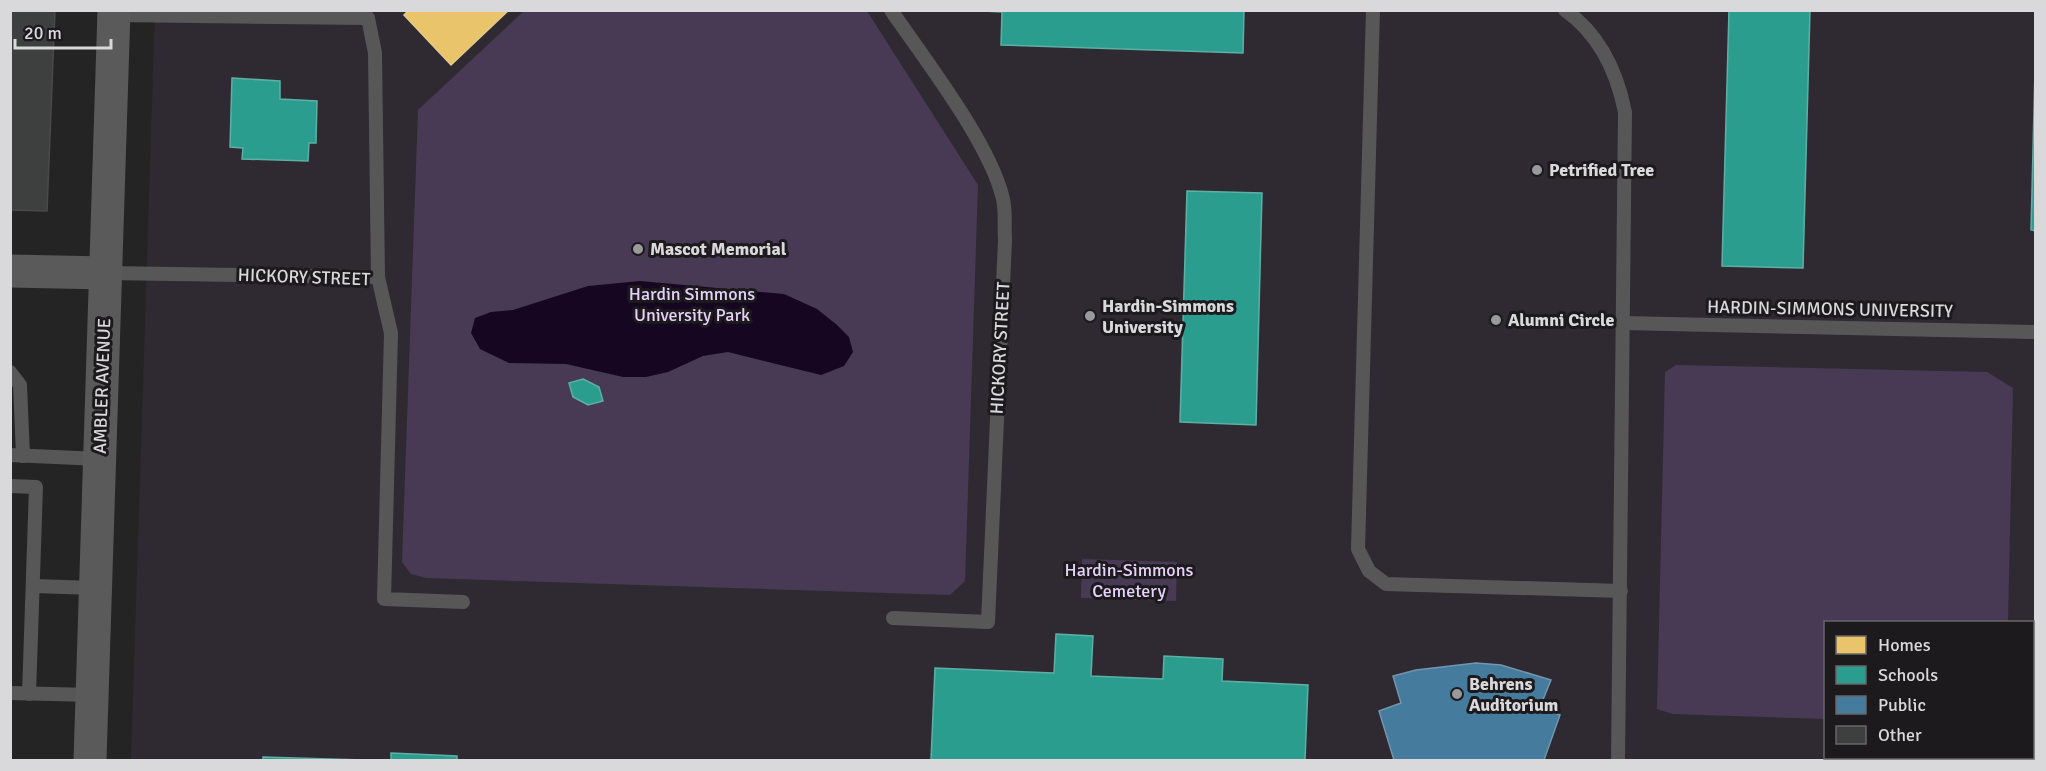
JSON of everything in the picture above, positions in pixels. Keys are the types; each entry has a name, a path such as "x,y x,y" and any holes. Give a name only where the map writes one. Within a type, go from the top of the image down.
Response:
{"main road":[{"name":"AMBLER AVENUE","path":"90,760 114,13"},
{"name":"HICKORY STREET","path":"10,270 106,273"}],"lane":[{"name":"HICKORY STREET","path":"891,10 972,131 991,167 1003,200 1005,240 988,622 893,618"},
{"path":"1373,10 1358,549 1369,571 1386,584 1621,591"},
{"path":"1565,10 1580,21 1603,51 1619,84 1625,112 1618,760"},
{"path":"114,13 368,18 375,53 378,277"},
{"name":"HICKORY STREET","path":"106,273 378,277 391,333 384,599 463,602"},
{"name":"HARDIN-SIMMONS UNIVERSITY","path":"1623,322 2036,332"},
{"path":"10,372 20,385 17,456 100,459"},
{"path":"10,486 36,487 29,694"},
{"path":"33,586 95,588"},
{"path":"10,693 92,695"}],"shaded area":[{"name":"Hardin-Simmons University","path":"155,11 2035,11 2035,760 131,760"},
{"path":"640,281 784,294 817,309 837,325 849,337 853,352 844,366 821,375 728,352 703,356 668,372 646,377 623,377 566,364 509,363 480,349 471,333 475,318 491,312 513,310 588,286"}],"green space":[{"name":"Hardin Simmons University Park","path":"524,11 867,11 978,185 965,581 950,595 426,578 411,574 402,562 418,110"},
{"path":"1676,365 1987,372 2013,388 2008,621 1824,621 1824,719 1672,714 1657,709 1665,372"},
{"name":"Hardin-Simmons Cemetery","path":"1082,559 1177,562 1176,601 1081,598"}],"building: Homes":[{"path":"409,10 509,10 451,65 404,15"}],"building: Schools":[{"path":"1244,10 1243,53 1001,45 1002,12 984,11"},
{"path":"1729,10 1810,10 1803,268 1722,266"},
{"path":"2036,69 2036,231 2031,230"},
{"path":"232,78 280,81 280,99 317,101 316,143 309,143 308,161 242,159 243,148 230,147"},
{"path":"1187,191 1262,193 1256,425 1180,422"},
{"path":"583,379 599,387 603,401 588,405 573,397 569,383"},
{"path":"1056,634 1093,636 1091,676 1163,679 1164,656 1223,659 1222,681 1308,685 1305,760 931,760 935,668 1054,673"},
{"path":"391,753 457,756 457,760 391,760"},
{"path":"263,757 364,760 263,760"}],"building: Public":[{"path":"1476,663 1501,665 1551,680 1540,707 1560,715 1544,760 1394,760 1379,711 1401,703 1393,676 1416,670"}],"building: Other":[{"path":"10,10 55,10 47,211 10,210"}],"place":[{"name":"Petrified Tree","path":"1537,170"},
{"name":"Mascot Memorial","path":"638,249"},
{"name":"Hardin-Simmons University","path":"1090,316"},
{"name":"Alumni Circle","path":"1496,320"},
{"name":"Behrens Auditorium","path":"1457,694"}]}
